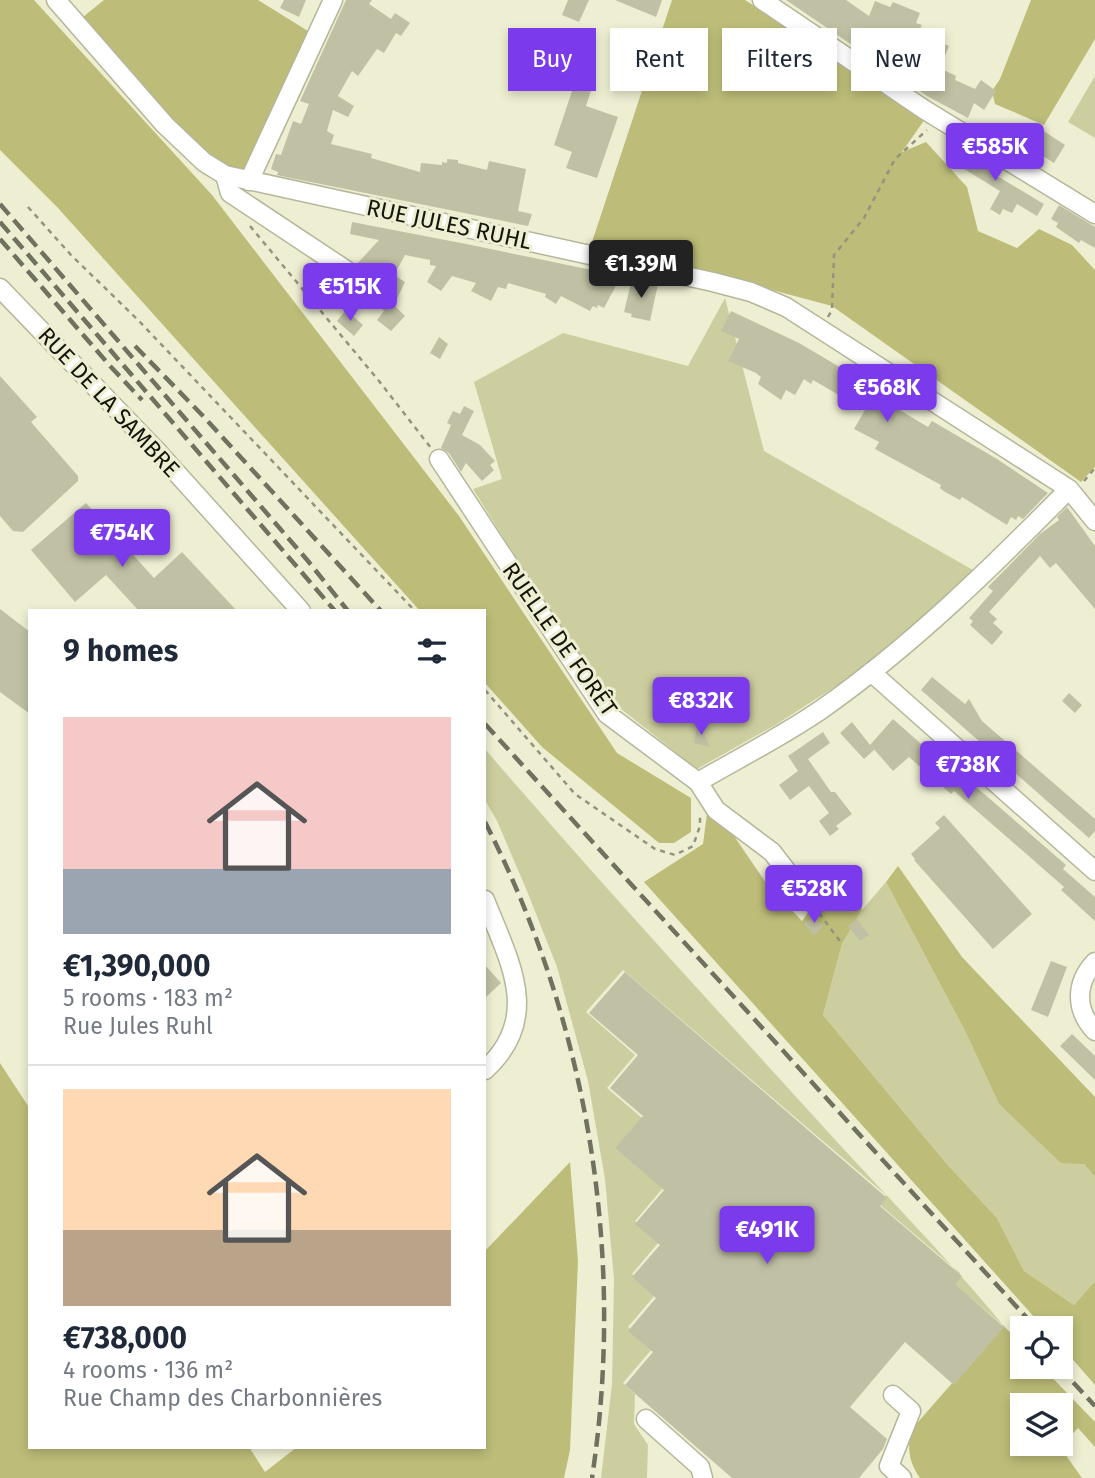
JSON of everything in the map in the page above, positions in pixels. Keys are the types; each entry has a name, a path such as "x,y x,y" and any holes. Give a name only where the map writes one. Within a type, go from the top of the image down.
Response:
{"street":[{"name":"RUE JULES RUHL","path":"56,0 165,125 204,162 225,175 751,292 786,307 1069,489 1095,521"},
{"path":"250,181 333,0"},
{"path":"762,0 937,117 1095,214"},
{"path":"225,175 230,193 346,270"},
{"name":"RUE DE LA SAMBRE","path":"0,288 156,450 299,609"},
{"name":"RUELLE DE FORÊT","path":"439,459 607,714 698,782 716,810 772,852 809,900"},
{"path":"698,782 820,710 871,672 972,587 1069,489"},
{"path":"871,672 1095,871"},
{"path":"486,903 512,969 519,1002 510,1038 486,1069"},
{"path":"1095,962 1082,984 1078,1001 1083,1015 1095,1031"},
{"path":"893,1395 911,1411 889,1466 902,1478"},
{"path":"646,1419 700,1467 703,1478"}],"path":[{"path":"821,329 832,310 834,255 864,218 895,159 929,128 937,117"},
{"path":"28,207 71,255 138,320 413,609"},
{"path":"249,225 379,381 439,459"},
{"path":"486,691 575,794 655,849 676,855 693,846 700,826 698,782"},
{"path":"809,900 842,944"}],"green space":[{"path":"1095,76 1095,138 1068,122"},
{"path":"725,298 764,451 973,570 926,628 777,724 697,769 616,705 579,659 473,489 502,479 474,382 563,333 688,366"},
{"path":"486,750 660,948 952,1266 879,1204 886,1195 623,970 586,1012 635,1055 607,1088 642,1118 663,1188 635,1221 659,1242 632,1274 656,1294 628,1327 652,1349 623,1383 635,1394 634,1424 648,1445 647,1478 601,1478 612,1384 614,1279 605,1179 588,1081 557,967 497,821 486,802"},
{"path":"886,882 965,1031 999,1104 1084,1164 1095,1177 1095,1281 1074,1305 1024,1271 997,1218 946,1163 823,1015 842,944 862,910"},
{"path":"959,1274 983,1302 1003,1325 953,1283"}],"shaded area":[{"path":"0,0 34,0 212,195 459,516 617,753 691,798 691,832 674,843 659,843 542,747 486,684 486,609 418,609 58,208 0,150"},
{"path":"104,0 258,0 316,36 249,181 160,118 83,17"},
{"path":"672,0 745,0 789,28 722,28 722,91 837,91 837,59 851,68 851,91 888,91 927,116 902,152 926,142 967,187 978,231 1017,248 1039,229 1072,245 1095,270 1095,467 1081,482 832,306 592,242 642,91 708,91 708,28 663,28"},
{"path":"1031,0 1095,0 1095,39 1044,125 995,104 992,91 1000,79"},
{"path":"708,806 732,833 766,883 802,921 826,887 856,882 862,910 842,944 823,1015 946,1163 997,1218 1024,1271 1074,1305 1095,1281 1095,1385 1073,1360 1073,1316 1033,1316 644,882 703,844"},
{"path":"898,866 962,957 1095,1097 1095,1177 1084,1164 1061,1163 999,1104 965,1031 886,882"},
{"path":"0,1063 28,1106 28,1449 250,1449 265,1472 294,1449 486,1449 486,1250 570,1162 578,1261 570,1450 564,1478 0,1478"},
{"path":"1003,1325 1010,1332 1010,1379 1054,1379 1067,1393 1010,1393 1010,1456 1066,1456 1082,1478 920,1478 913,1466 909,1443 911,1430"},
{"path":"1073,1399 1095,1422 1095,1447 1078,1428 1073,1433"}],"building":[{"path":"284,0 306,0 299,17 280,8"},
{"path":"346,0 372,0 369,4 391,19 395,13 410,23 401,36 396,33 384,53 377,49 358,76 352,71 338,96 354,106 348,117 333,110 327,131 334,135 331,144 372,154 371,158 420,172 421,163 442,165 442,162 447,163 447,159 487,170 489,161 526,169 518,211 532,214 528,226 281,176 271,169 276,154 281,155 293,121 301,124 309,104 300,101"},
{"path":"568,0 589,0 579,22 562,15"},
{"path":"615,0 662,0 656,17"},
{"path":"786,0 846,0 869,16 875,1 890,7 893,2 920,13 916,23 922,25 920,28 851,28 851,44 837,35 837,28 827,28"},
{"path":"945,70 956,76 955,80 975,89 981,80 996,91 984,110 974,103 968,118 920,91 945,91"},
{"path":"572,91 591,91 586,106 618,117 597,178 566,168 572,152 554,145"},
{"path":"1033,124 1065,145 1054,163 1021,142"},
{"path":"957,143 992,165 989,171 1044,204 1037,216 1017,204 1012,213 1003,209 1000,215 990,209 1000,191 948,159"},
{"path":"1059,205 1095,227 1095,248 1081,240 1079,243 1056,227 1058,223 1051,219"},
{"path":"352,222 621,276 604,308 593,306 590,311 561,296 556,304 545,297 546,294 508,283 506,289 498,287 491,301 471,291 476,283 452,276 441,291 427,282 436,266 430,265 430,260 405,255 394,275 405,282 394,305 405,316 391,331 377,320 384,311 357,287 343,303 327,288 336,277 342,282 355,277 356,265 379,240 350,234"},
{"path":"319,278 328,285 320,295 311,287"},
{"path":"632,279 658,284 650,321 631,317 632,314 624,312"},
{"path":"346,310 363,325 354,336 337,321"},
{"path":"731,311 799,343 860,379 856,384 928,427 932,421 1048,493 1023,519 1018,516 1016,520 1011,517 1007,525 962,497 960,500 945,492 940,488 941,485 875,449 879,442 854,429 865,410 813,380 811,384 804,379 795,395 786,390 781,400 758,384 761,377 756,373 728,361 739,339 721,331"},
{"path":"439,337 448,344 440,359 430,353"},
{"path":"0,376 37,417 31,422 78,476 78,481 23,532 13,531 0,516"},
{"path":"464,406 474,411 462,435 480,445 495,461 490,465 494,470 482,481 466,463 461,472 449,453 441,448 451,425 447,423 453,411 460,414"},
{"path":"86,503 154,578 182,552 235,609 137,609 106,575 75,602 31,550"},
{"path":"1067,507 1095,546 1095,609 1056,563 1050,568 1040,556 989,612 997,619 993,623 1003,632 992,645 970,625 973,621 969,618 993,591 988,587 1040,534 1059,520 1057,517"},
{"path":"0,609 28,630 28,713 0,692"},
{"path":"932,677 965,704 969,699 982,721 1095,819 1095,831 1089,838 921,690"},
{"path":"1069,693 1082,705 1075,713 1062,701"},
{"path":"893,719 972,789 975,786 1066,865 1063,869 1095,897 1095,921 1061,890 1064,887 954,791 951,794 909,757 893,771 872,747 874,750 864,759 840,733 852,722 870,745"},
{"path":"698,721 710,747 694,743"},
{"path":"823,732 830,743 808,759 831,792 835,792 852,814 836,826 839,829 830,836 819,821 829,813 809,786 790,800 779,785 798,771 788,756"},
{"path":"944,815 1032,914 993,949 911,854 940,828 935,823"},
{"path":"814,916 823,927 814,935 804,924"},
{"path":"857,919 869,935 860,941 848,926"},
{"path":"1051,961 1067,967 1048,1017 1031,1010"},
{"path":"486,966 501,983 486,997"},
{"path":"625,972 887,1198 880,1206 962,1276 955,1284 1004,1327 954,1385 905,1342 850,1407 887,1439 883,1449 859,1478 732,1478 625,1385 653,1352 628,1331 656,1298 632,1277 660,1245 635,1224 664,1190 615,1148 643,1116 610,1088 638,1055 589,1013"},
{"path":"1072,1034 1095,1056 1095,1080 1060,1046"}],"railway":[{"path":"0,204 346,609"},
{"path":"0,222 333,609"},
{"path":"0,239 142,400"},
{"path":"135,346 204,417 379,609"},
{"path":"486,725 1025,1316"},
{"path":"486,824 521,899 550,978 573,1059 590,1142 600,1225 604,1310 601,1394 592,1478"},
{"path":"1070,1379 1095,1406"}]}
